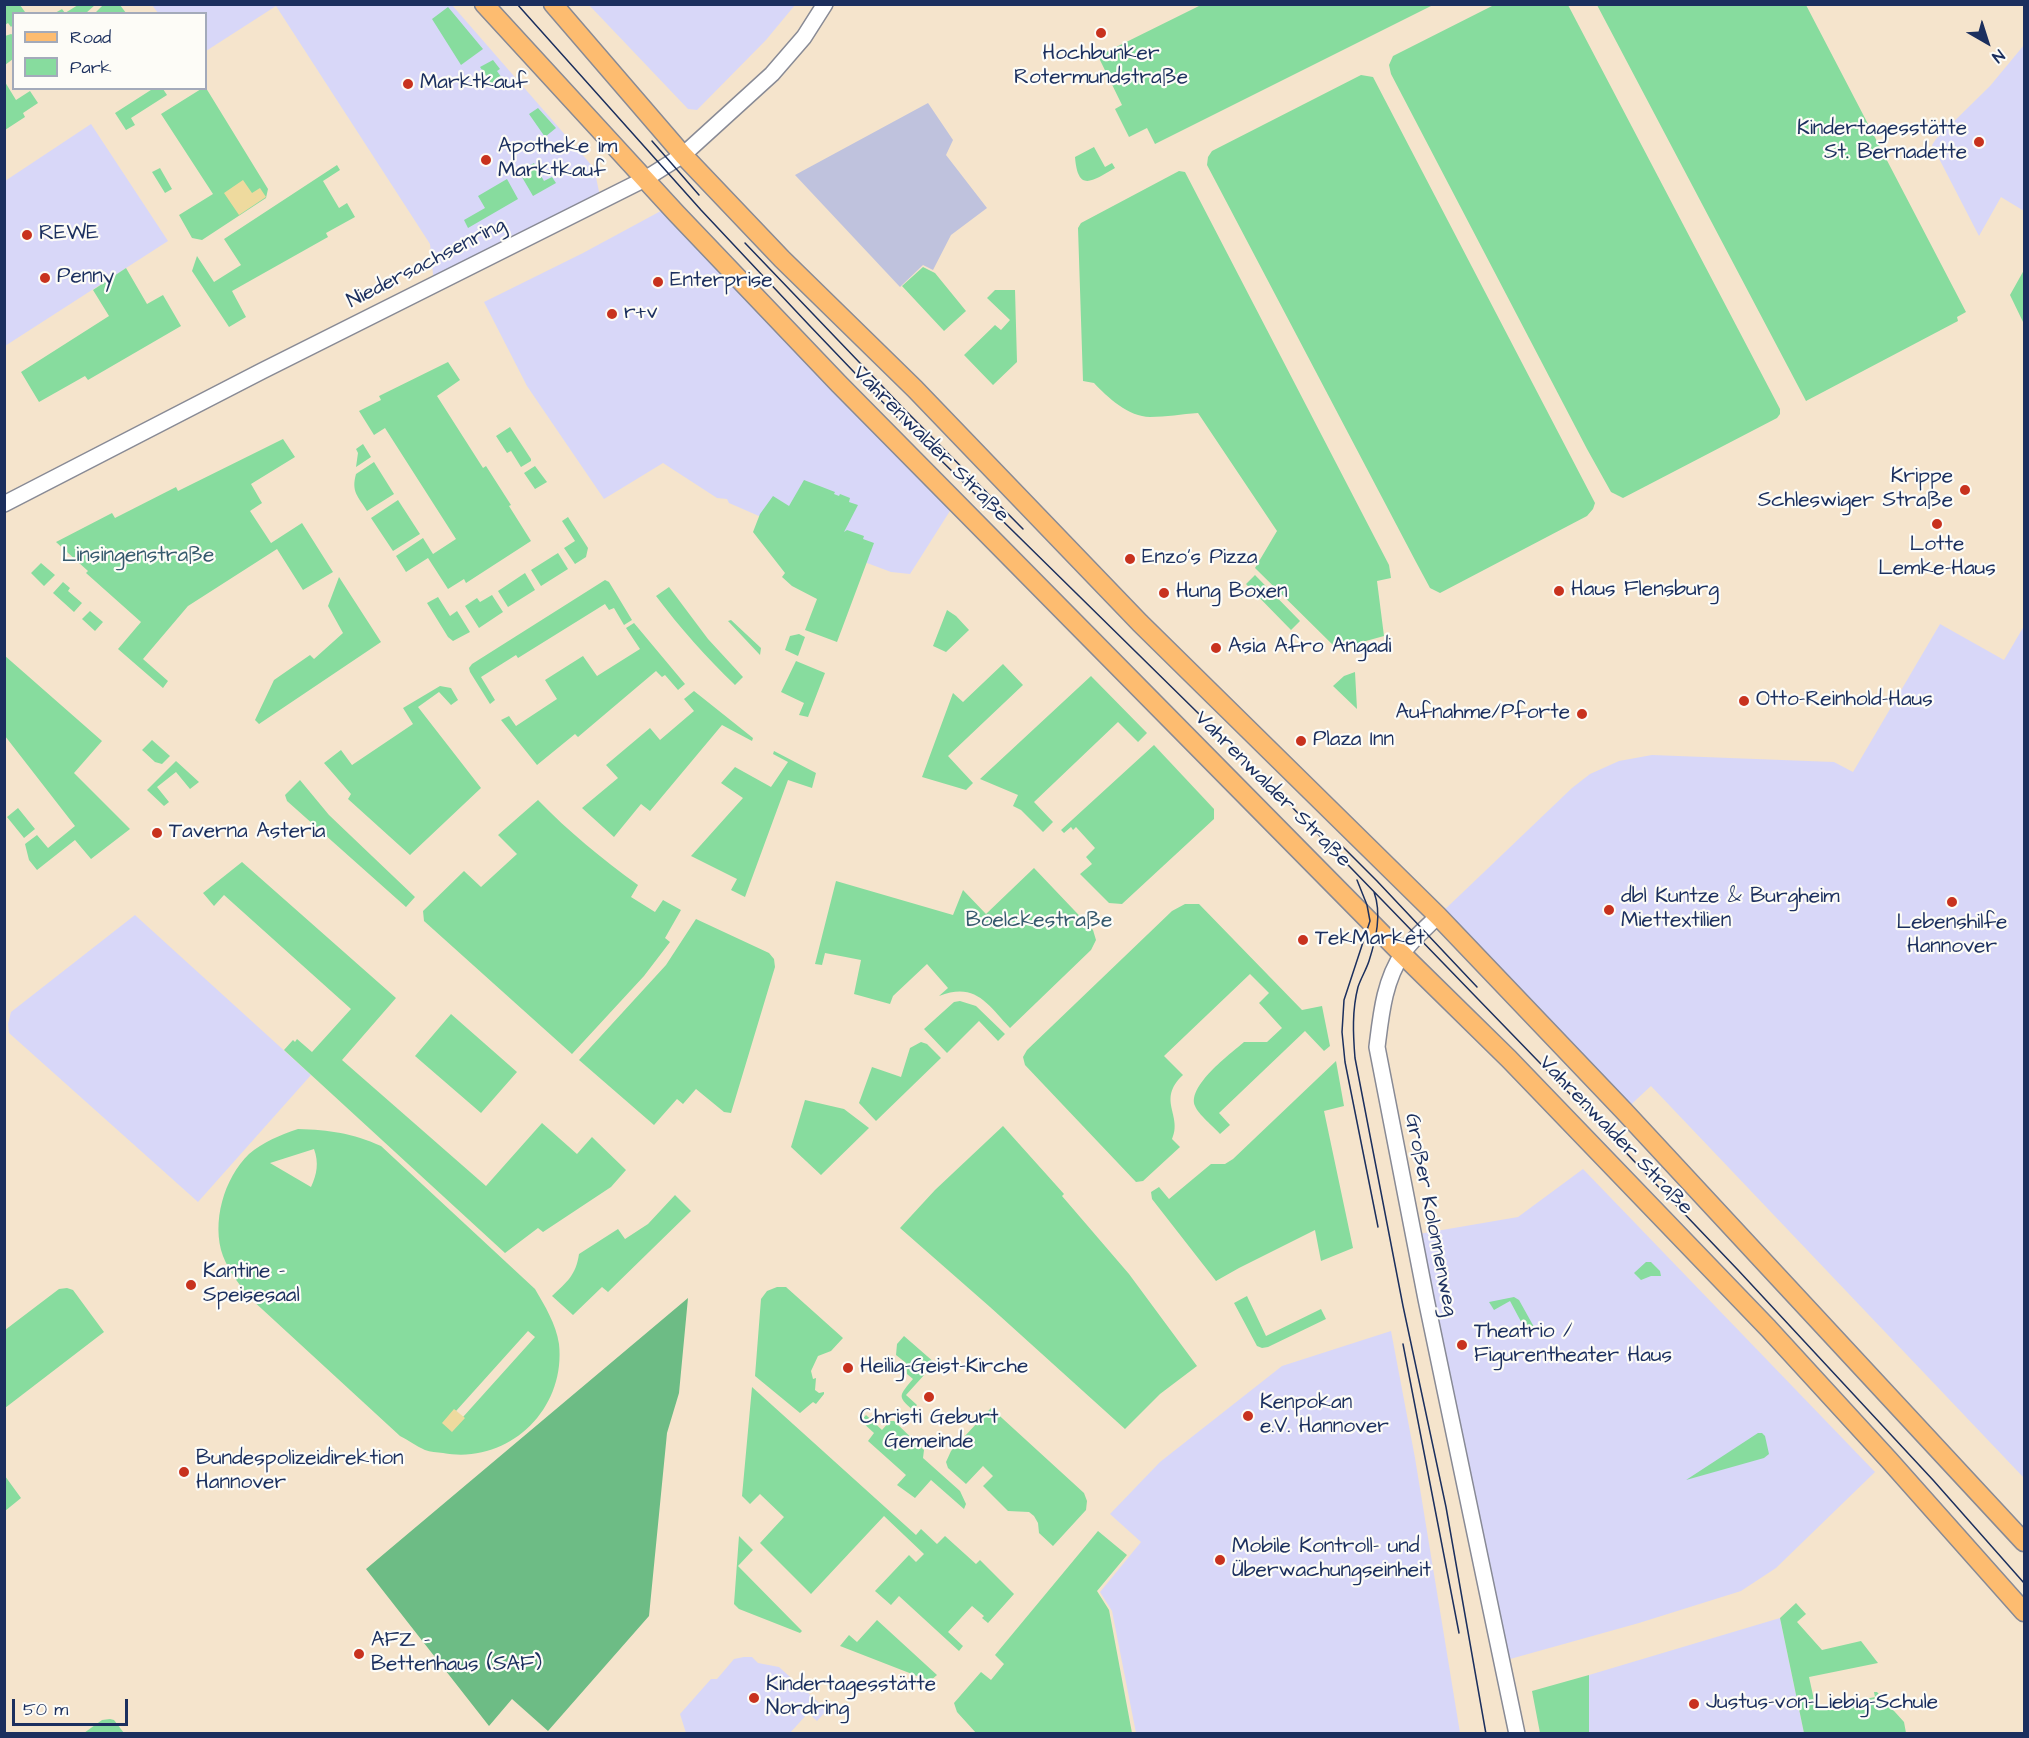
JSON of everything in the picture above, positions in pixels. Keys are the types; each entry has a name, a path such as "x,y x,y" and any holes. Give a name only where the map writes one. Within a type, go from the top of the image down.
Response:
{"main road":[{"name":"Vahrenwalder Straße","path":"484,4 645,179 839,384 1402,954 1509,1059 1768,1328 2025,1612"},
{"name":"Vahrenwalder Straße","path":"553,4 683,155 782,259 915,389 1140,623 1438,916 1624,1111 2025,1542"}],"street":[{"name":"Niedersachsenring","path":"4,504 261,370 645,179 683,155 772,74 804,37 825,4"},
{"name":"Großer Kolonnenweg","path":"1438,916 1402,954 1389,979 1377,1047 1425,1299 1517,1734"}],"shaded area":[{"path":"152,5 452,5 594,168 601,201 434,284 430,244 276,6 207,50 207,12 157,12"},
{"path":"589,5 795,5 766,40 697,110 688,109"},
{"name":"Kindertagesstätte St. Bernadette","path":"2024,45 2024,211 2001,197 1979,236 1932,145 1990,86"},
{"path":"928,103 953,140 946,155 987,208 951,235 933,270 923,265 900,287 795,175"},
{"path":"91,124 168,241 5,346 5,181"},
{"path":"670,206 955,503 910,574 891,572 867,563 729,503 727,499 717,498 663,463 604,499 527,386 484,302 583,253"},
{"path":"1940,624 2004,660 2024,626 2024,1478 1651,1086 1624,1111 1438,916 1572,788 1590,774 1619,761 1652,755 1834,762 1853,772"},
{"path":"135,915 311,1075 198,1202 9,1033 8,1024 11,1012"},
{"path":"1583,1169 1875,1472 1776,1568 1741,1591 1639,1623 1503,1661 1413,1235 1518,1217"},
{"path":"1391,1331 1415,1458 1460,1733 1136,1733 1112,1611 1100,1592 1141,1542 1110,1514 1160,1462 1282,1366"},
{"name":"Justus-von-Liebig-Schule","path":"1780,1618 1804,1733 1589,1733 1589,1675"},
{"name":"Kindertagesstätte Nordring","path":"752,1657 758,1663 779,1667 827,1710 817,1721 808,1713 790,1733 686,1733 680,1714 711,1679 717,1679 734,1659"}],"green space":[{"path":"5,4 20,5 25,12 12,12 12,26 8,23 5,25"},
{"path":"104,4 120,5 125,12 96,12"},
{"path":"78,5 95,5 87,12 67,12"},
{"path":"1201,5 1433,5 1155,144 1147,128 1129,137 1115,109 1122,105 1098,56"},
{"path":"1494,5 1568,5 1780,409 1777,418 1623,498 1611,492 1587,449 1391,74 1389,65 1393,56"},
{"path":"1597,5 1806,5 1966,312 1957,317 1958,321 1806,401"},
{"path":"448,7 483,49 461,65 432,19"},
{"path":"12,34 12,60 5,65 5,36"},
{"path":"493,60 500,69 497,71 504,81 495,86 480,67"},
{"path":"1361,75 1373,77 1595,503 1587,516 1440,593 1430,588 1207,165 1212,151"},
{"path":"5,82 16,100 30,91 38,103 23,113 25,117 5,130"},
{"path":"151,90 164,90 167,95 131,118 135,125 126,130 115,113"},
{"path":"199,90 207,90 268,189 266,198 202,240 192,238 179,215 213,194 161,114"},
{"path":"538,108 556,128 545,137 529,114"},
{"path":"1094,147 1105,167 1112,163 1115,168 1093,180 1083,180 1079,176 1075,157"},
{"path":"534,163 544,181 552,177 556,183 533,196 519,172"},
{"path":"337,165 340,170 323,181 339,208 347,203 355,217 326,233 328,237 232,291 246,317 229,327 192,271 197,256 214,282 241,265 224,239"},
{"path":"160,168 172,189 165,193 152,172"},
{"path":"1179,171 1185,172 1389,565 1391,578 1377,581 1384,636 1337,649 1255,568 1277,531 1198,413 1156,417 1134,414 1119,405 1094,383 1083,381 1078,228 1081,223"},
{"path":"507,179 518,199 468,228 464,220 485,208 478,196"},
{"path":"923,267 935,273 966,311 944,331 902,286"},
{"path":"126,268 147,304 163,295 181,326 88,380 85,376 39,402 21,372 109,316 93,290"},
{"path":"2024,270 2024,324 2010,295"},
{"path":"995,290 1015,290 1017,362 993,385 964,355 995,325 1001,330 1010,320 987,298"},
{"path":"448,362 460,380 437,396 483,468 486,466 531,541 466,583 464,579 448,589 428,558 406,572 396,556 423,538 433,554 456,539 385,428 374,435 359,411 381,400 379,396"},
{"path":"510,427 531,459 521,467 511,451 507,453 496,436"},
{"name":"Linsingenstraße","path":"283,439 295,457 251,484 262,503 250,511 271,543 302,523 333,572 303,590 277,549 188,606 143,659 168,681 163,688 118,649 141,622 86,573 88,571 56,542 112,513 115,518 176,487 178,491"},
{"path":"363,444 371,457 356,467 358,453 356,449"},
{"path":"374,462 394,494 367,511 356,494 354,485 356,474"},
{"path":"535,466 547,482 535,489 524,473"},
{"path":"804,480 835,492 834,494 839,496 840,494 850,498 849,502 858,505 844,532 847,530 864,536 863,539 874,543 837,642 805,630 817,599 792,586 782,577 785,573 753,532 760,514 773,496 789,506"},
{"path":"398,500 420,534 393,551 371,518"},
{"path":"568,517 588,548 586,557 575,564 564,548 575,541 562,521"},
{"path":"558,553 568,569 541,586 531,570"},
{"path":"41,563 55,575 44,586 31,573"},
{"path":"525,573 535,590 508,607 498,591"},
{"path":"1255,575 1300,621 1291,630 1246,584"},
{"path":"339,577 381,642 259,724 255,720 274,680 310,655 314,659 343,633 328,606"},
{"path":"605,580 609,582 632,620 624,625 614,608 609,610 605,604 518,658 516,655 481,677 495,700 490,704 470,672 469,668 472,664"},
{"path":"63,582 70,588 68,591 82,603 74,612 53,593"},
{"path":"669,587 708,639 743,677 735,685 694,642 656,596"},
{"path":"492,595 503,612 479,628 465,606 477,598 480,602"},
{"path":"438,597 450,616 457,611 470,632 453,641 448,637 427,603"},
{"path":"947,610 969,630 946,652 933,646"},
{"path":"90,611 103,622 95,631 82,619"},
{"path":"731,620 761,648 760,655 728,621"},
{"path":"634,623 685,684 678,690 665,675 662,677 656,671 578,737 575,734 537,765 501,720 509,716 516,726 557,699 545,680 583,656 597,676 640,649 626,628"},
{"path":"799,634 805,637 798,656 785,650 790,636"},
{"path":"4,655 102,741 74,773 130,829 91,859 75,840 37,870 29,860 25,844 37,835 48,848 75,826 5,736"},
{"path":"796,661 825,673 808,717 799,715 804,703 781,692"},
{"path":"1003,664 1023,685 948,756 973,783 966,790 922,777 953,693 963,702"},
{"path":"1355,672 1357,709 1333,686 1344,676"},
{"path":"1091,676 1147,733 1138,742 1118,722 1034,802 1053,822 1043,832 1021,810 1013,806 1018,795 980,779"},
{"path":"440,686 451,688 458,700 451,705 439,692 418,707 481,788 410,855 348,799 351,794 324,763 341,750 352,765 413,724 403,708"},
{"path":"694,691 753,738 752,741 722,725 650,811 641,804 614,837 582,808 618,778 606,765 650,728 660,740 694,711 684,699"},
{"path":"152,740 170,756 162,764 155,762 142,750"},
{"path":"1154,745 1214,809 1214,819 1122,904 1109,903 1080,874 1092,864 1086,857 1095,848 1076,827 1073,830 1071,827 1064,833 1061,830"},
{"path":"774,751 816,773 812,788 788,780 745,897 731,890 737,879 691,856 743,798 721,783 735,767 771,787 788,762 773,754"},
{"path":"176,761 199,782 190,789 176,772 157,787 169,802 164,806 147,790"},
{"path":"300,780 329,815 415,897 406,907 287,801 285,795"},
{"path":"538,800 586,845 638,885 631,897 655,912 663,900 681,910 665,938 670,942 644,976 572,1054 424,921 423,911 464,871 481,887 517,854 498,835"},
{"path":"18,808 35,829 24,838 7,817"},
{"path":"242,862 396,998 342,1060 486,1186 542,1123 577,1154 592,1137 626,1170 611,1187 543,1232 538,1228 505,1253 284,1050 293,1040 295,1042 297,1039 312,1052 351,1009 224,895 214,906 203,893"},
{"name":"Boelckestraße","path":"1034,868 1093,930 1096,940 1091,950 1010,1028 987,1004 972,994 952,992 939,996 948,988 927,964 893,996 890,1004 854,994 861,960 825,953 822,965 815,964 836,881 953,915 963,890 986,914"},
{"path":"1185,904 1199,904 1302,1010 1322,1006 1330,1046 1324,1051 1305,1031 1219,1113 1230,1125 1220,1134 1195,1106 1194,1098 1197,1089 1220,1062 1244,1042 1267,1042 1282,1028 1259,1003 1269,993 1250,974 1164,1056 1183,1075 1171,1092 1175,1122 1172,1139 1180,1147 1143,1181 1136,1182 1025,1065 1023,1057 1027,1050 1172,911"},
{"path":"696,919 769,953 774,959 775,967 731,1113 724,1112 696,1089 683,1104 677,1099 654,1125 579,1060 666,965"},
{"path":"960,1001 976,1006 1005,1034 998,1041 979,1021 947,1053 924,1029 954,1002"},
{"path":"451,1014 517,1072 481,1113 415,1056"},
{"path":"921,1042 927,1044 941,1058 876,1121 859,1103 872,1067 901,1077 910,1048"},
{"path":"1336,1061 1344,1106 1324,1111 1353,1248 1321,1261 1315,1230 1216,1281 1152,1199 1151,1192 1159,1187 1169,1199 1211,1164 1225,1164 1233,1159"},
{"path":"805,1100 844,1109 869,1128 821,1175 791,1147"},
{"path":"1003,1126 1064,1194 1062,1196 1129,1274 1197,1366 1160,1394 1125,1429 900,1228 935,1190"},
{"path":"298,1129 341,1133 381,1146 535,1289 555,1329 559,1344 559,1368 553,1391 543,1411 528,1428 510,1441 490,1450 467,1454 425,1450 400,1436 250,1298 223,1256 218,1230 222,1202 233,1175 249,1154 266,1142","holes":["314,1149 317,1168 311,1187 270,1163","528,1331 535,1337 464,1418 454,1410 456,1411"]},
{"path":"675,1195 691,1211 608,1292 602,1287 573,1315 552,1296 573,1273 579,1254 618,1229 625,1239 648,1224"},
{"path":"1646,1262 1651,1262 1660,1271 1661,1276 1651,1276 1641,1280 1634,1273"},
{"path":"777,1287 786,1287 843,1338 831,1351 818,1356 811,1371 813,1379 816,1378 815,1390 819,1393 824,1392 824,1394 816,1404 813,1402 800,1413 755,1376 761,1299 767,1291"},
{"path":"59,1289 73,1290 104,1332 5,1408 5,1330"},
{"path":"1247,1296 1266,1336 1321,1309 1326,1319 1262,1348 1257,1346 1234,1303"},
{"path":"1514,1297 1519,1300 1534,1327 1526,1331 1510,1301 1494,1310 1489,1302"},
{"path":"688,1298 679,1393 667,1433 649,1616 548,1731 512,1699 489,1726 366,1569"},
{"path":"904,1336 935,1363 906,1395 917,1405 913,1410 904,1402 902,1395 913,1379 907,1374 906,1363 896,1355 897,1344"},
{"path":"752,1387 916,1535 921,1529 937,1544 945,1536 976,1564 980,1560 1014,1594 988,1623 982,1618 984,1616 972,1606 948,1632 963,1646 959,1651 899,1596 891,1605 875,1591 909,1555 916,1562 924,1554 884,1516 811,1594 760,1543 784,1517 760,1494 750,1504 742,1496"},
{"path":"991,1408 1084,1493 1087,1501 1086,1510 1053,1546 1039,1533 1038,1523 1034,1516 1029,1512 1008,1511 983,1486 993,1476 983,1466 966,1484 948,1468 946,1462 951,1451"},
{"path":"866,1415 882,1430 890,1421 894,1421 924,1450 923,1458 960,1491 966,1504 964,1509 931,1480 915,1498 897,1485 906,1475 868,1441 874,1433 861,1421"},
{"path":"1758,1433 1765,1436 1769,1454 1764,1458 1686,1480"},
{"path":"5,1476 21,1498 5,1511"},
{"path":"1098,1531 1127,1555 1097,1591 1109,1610 1132,1733 976,1733 957,1712 954,1703 981,1672 991,1680 1004,1664 995,1655"},
{"path":"739,1536 753,1550 738,1566 802,1631 800,1633 739,1609 734,1604"},
{"path":"1796,1603 1806,1614 1797,1622 1822,1650 1861,1641 1878,1663 1809,1677 1816,1709 1875,1697 1874,1692 1877,1692 1904,1722 1906,1733 1804,1733 1780,1618"},
{"path":"877,1620 937,1675 930,1681 840,1646 849,1635 857,1642"},
{"path":"1589,1675 1589,1733 1540,1733 1532,1691"},
{"path":"102,1720 114,1720 124,1733 84,1733"}],"sand":[{"path":"243,180 252,193 260,188 266,197 239,215 224,193"},
{"path":"454,1409 465,1418 452,1432 442,1423"}],"tram line":[{"path":"517,4 701,210 809,325 897,417 1258,772 1570,1094 1738,1270 1933,1480 2024,1583"},
{"path":"652,141 699,195"},
{"path":"745,243 1023,529"},
{"path":"1336,840 1477,987"},
{"path":"1357,880 1367,905 1370,921 1344,1000 1342,1032 1345,1062 1378,1227"},
{"path":"1374,892 1378,909 1376,935 1372,953 1356,996 1355,1058 1403,1306 1446,1507 1486,1734"},
{"path":"1403,1344 1459,1633"}],"place":[{"name":"Hochbunker Rotermundstraße","path":"1101,33"},
{"name":"Marktkauf","path":"408,84"},
{"name":"Kindertagesstätte St. Bernadette","path":"1979,142"},
{"name":"Apotheke im Marktkauf","path":"486,160"},
{"name":"REWE","path":"27,235"},
{"name":"Penny","path":"45,278"},
{"name":"Enterprise","path":"658,282"},
{"name":"r+v","path":"612,314"},
{"name":"Krippe Schleswiger Straße","path":"1965,490"},
{"name":"Lotte Lemke-Haus","path":"1937,524"},
{"name":"Enzo’s Pizza","path":"1130,559"},
{"name":"Haus Flensburg","path":"1559,591"},
{"name":"Hung Boxen","path":"1164,593"},
{"name":"Asia Afro Angadi","path":"1216,648"},
{"name":"Otto-Reinhold-Haus","path":"1744,701"},
{"name":"Aufnahme/Pforte","path":"1582,714"},
{"name":"Plaza Inn","path":"1301,741"},
{"name":"Taverna Asteria","path":"157,833"},
{"name":"Lebenshilfe Hannover","path":"1952,902"},
{"name":"dbl Kuntze & Burgheim Miettextilien","path":"1609,910"},
{"name":"TekMarket","path":"1303,940"},
{"name":"Kantine - Speisesaal","path":"191,1285"},
{"name":"Theatrio / Figurentheater Haus","path":"1462,1345"},
{"name":"Heilig-Geist-Kirche","path":"848,1368"},
{"name":"Christi Geburt Gemeinde","path":"929,1397"},
{"name":"Kenpokan e.V. Hannover","path":"1248,1416"},
{"name":"Bundespolizeidirektion Hannover","path":"184,1472"},
{"name":"Mobile Kontroll- und Überwachungseinheit","path":"1220,1560"},
{"name":"AFZ - Bettenhaus (SAF)","path":"359,1654"},
{"name":"Kindertagesstätte Nordring","path":"754,1698"},
{"name":"Justus-von-Liebig-Schule","path":"1694,1704"}]}
